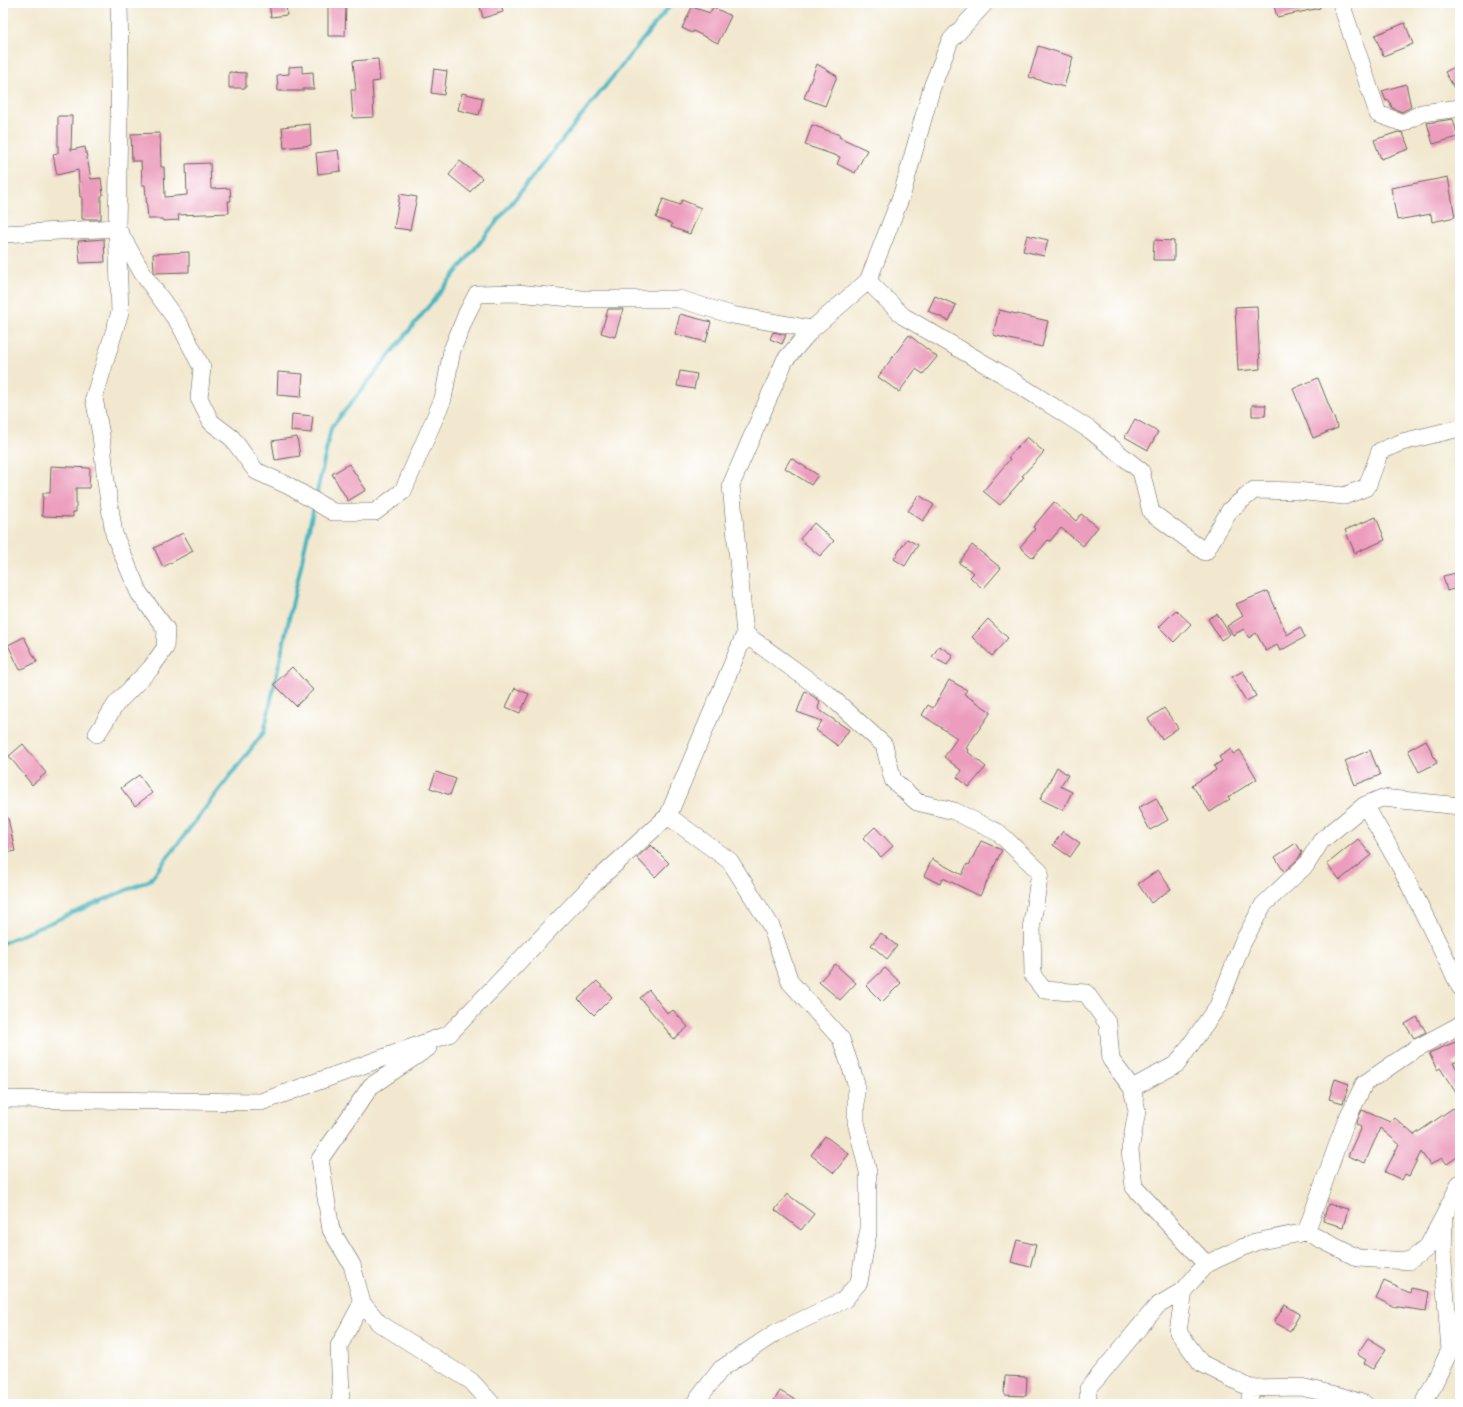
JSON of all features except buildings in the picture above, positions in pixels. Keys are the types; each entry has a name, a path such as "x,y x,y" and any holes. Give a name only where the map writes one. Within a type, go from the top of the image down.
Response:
{"street":[{"path":"97,734 116,704 151,668 165,648 166,629 139,593 114,534 101,435 94,398 120,312 117,228 120,62 119,3"},
{"path":"492,1404 471,1381 379,1323 362,1303 352,1265 331,1230 320,1159 371,1086 449,1034 592,885 668,816 745,634 730,485 785,360 812,329 868,281 902,194 932,87 950,41 985,3"},
{"path":"1341,3 1378,114 1403,122 1422,113 1460,108"},
{"path":"3,234 117,228"},
{"path":"117,228 143,274 180,325 202,368 199,398 211,422 232,438 256,471 289,486 333,512 375,512 403,491 443,399 452,350 467,312 477,294 516,293 582,299 679,299 732,315 812,329"},
{"path":"868,281 903,316 1002,374 1090,430 1141,471 1151,512 1205,552 1230,510 1254,490 1297,491 1344,496 1367,487 1380,451 1402,442 1460,428"},
{"path":"745,634 829,695 884,746 893,780 917,802 954,811 999,833 1040,872 1032,924 1032,976 1044,990 1086,993 1108,1024 1111,1060 1132,1088 1137,1111 1130,1150 1134,1187 1206,1264"},
{"path":"1132,1088 1177,1064 1218,1006 1242,944 1263,905 1306,865 1321,841 1365,805 1382,798 1460,806"},
{"path":"1365,805 1400,866 1460,986"},
{"path":"668,816 730,861 771,926 790,982 841,1039 856,1083 856,1122 868,1172 868,1234 860,1282 844,1300 775,1333 721,1369 694,1404"},
{"path":"1306,1232 1346,1121 1364,1084 1415,1049 1460,1025"},
{"path":"3,1098 261,1102 449,1034"},
{"path":"1088,1404 1088,1389 1157,1306 1184,1290 1206,1264 1255,1242 1306,1232 1358,1258 1409,1261 1427,1248 1460,1183"},
{"path":"1424,1404 1450,1350 1443,1263 1444,1216"},
{"path":"1184,1290 1178,1332 1201,1363 1250,1396 1301,1387 1340,1396 1365,1404"},
{"path":"339,1404 341,1395 339,1346 362,1303"}],"waterway":[{"path":"316,497 331,428 672,3"},
{"path":"3,943 150,880 264,732 314,506"}]}
